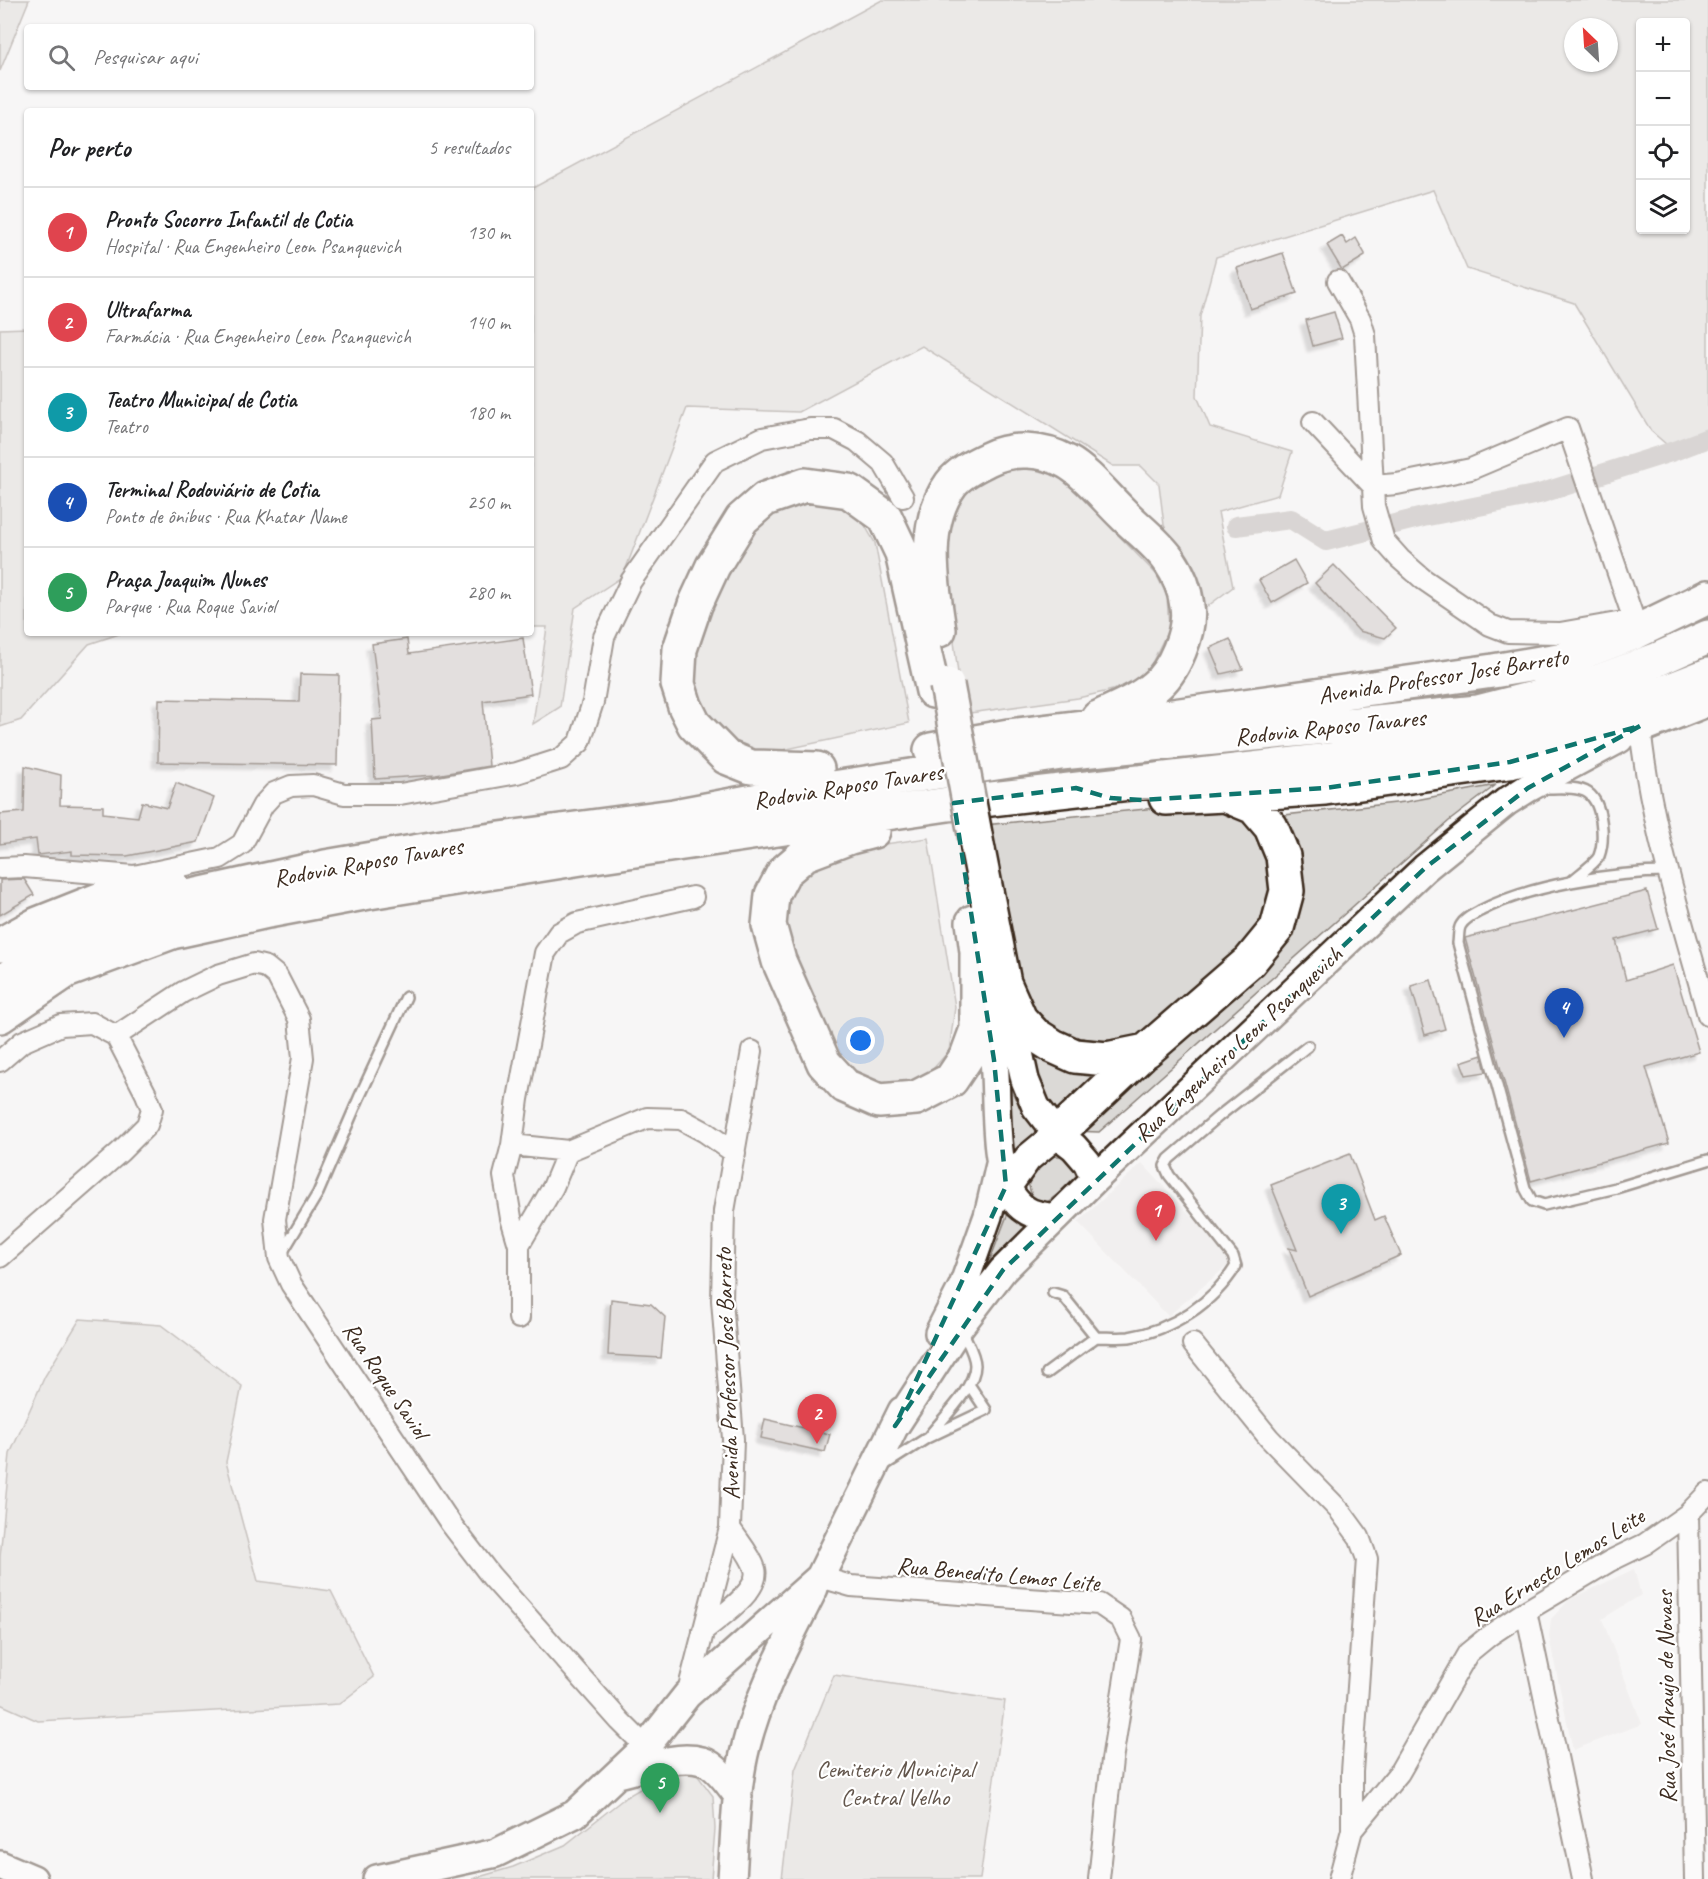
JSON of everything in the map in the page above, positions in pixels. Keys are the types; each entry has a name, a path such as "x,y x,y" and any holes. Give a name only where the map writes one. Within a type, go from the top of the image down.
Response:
{"highway":[{"path":"940,688 932,550 934,522 942,500 952,482 971,468 999,453 1022,450 1043,452 1068,462 1168,558 1181,581 1188,608 1183,639 1174,663 1155,687 1126,705 1078,728"},
{"path":"817,769 751,768 726,757 694,724 678,684 680,649 699,596 715,563 742,519 765,499 805,485 849,490 885,517 902,553 940,688 970,852 1004,983 1020,1019 1034,1034 1075,1056 1107,1059 1146,1051"},
{"name":"Avenida Professor José Barreto","path":"1167,717 1564,659 1635,626 1708,597"},
{"name":"Rodovia Raposo Tavares","path":"0,983 38,958 97,929 183,898 325,867 455,844 674,816 792,794 1061,753 1478,712 1597,682 1708,637"},
{"name":"Rodovia Raposo Tavares","path":"0,1016 66,971 172,932 268,911 380,890 594,856 948,804 1416,750 1505,737 1582,718 1662,693 1708,675"},
{"path":"1167,717 1270,717 1597,682"},
{"path":"1076,788 1110,798 1225,795 1325,788 1510,762 1640,726 1708,699"},
{"name":"Rodovia Raposo Tavares","path":"817,769 1009,736 1167,717"},
{"path":"455,844 632,804 817,769"},
{"path":"1057,1134 1146,1051 1250,961 1277,928 1287,891 1283,856 1271,827 1254,807 1225,795"},
{"path":"948,804 920,816 850,837 805,854 784,873 772,895 768,925 779,961 824,1063 845,1086 879,1101 916,1098 951,1080 967,1056 977,1029 977,952 970,852"},
{"path":"0,945 38,924 100,899 274,865 325,867"}],"main road":[{"name":"Rua Engenheiro Leon Psanquevich","path":"895,1426 960,1326 1003,1270 1095,1179 1425,868 1506,802 1640,726"},
{"path":"977,952 994,1060 1001,1160 1006,1186 1016,1201 1032,1215 1055,1218"},
{"path":"1004,983 1025,1080 1036,1107 1057,1134 1087,1161 1095,1179"},
{"path":"988,1216 1006,1186 1028,1158 1057,1134"},
{"path":"988,1216 1001,1160"},
{"name":"Rua Engenheiro Leon Psanquevich","path":"377,1879 496,1853 575,1814 646,1747 687,1695 820,1577 963,1286 988,1216"},
{"path":"732,1879 738,1796 746,1746 760,1701 820,1577"},
{"path":"618,1774 679,1760 703,1761 723,1776 738,1796"},
{"path":"0,1865 33,1879"}],"street":[{"path":"1338,281 1360,319 1365,334 1373,496 1384,541 1400,560 1431,585 1490,626 1508,632 1560,633 1635,626 1568,428 1471,469 1397,484 1373,496"},
{"path":"1313,422 1373,496"},
{"path":"0,868 34,867 134,876 220,858 242,844 263,805 274,793 291,786 313,785 344,794 400,794 518,773 561,759 580,742 593,702 604,637 631,581 715,460 762,438 810,429 834,429 856,441 883,463 903,497"},
{"path":"1640,726 1644,766 1708,1015"},
{"path":"519,1318 519,1245 504,1176 512,1145 518,1099 545,954 560,933 577,923 693,897"},
{"name":"Rua Roque Saviol","path":"116,1036 183,992 218,975 254,964 267,967 277,976 299,1019 303,1058 275,1219 279,1258 291,1284 451,1524 499,1585 620,1722 646,1747"},
{"path":"0,1060 22,1042 61,1025 92,1023 116,1036 152,1109 147,1125 120,1152 0,1257"},
{"name":"Avenida Professor José Barreto","path":"687,1695 730,1528 733,1439 722,1300 724,1211 753,1051"},
{"path":"512,1145 568,1151 647,1118 681,1119 735,1153"},
{"path":"519,1245 553,1187 568,1151"},
{"path":"1192,1344 1269,1438 1340,1511 1359,1537 1367,1559 1352,1772 1352,1830"},
{"name":"Rua Ernesto Lemos Leite","path":"1339,1879 1352,1830 1399,1773 1468,1653 1526,1611 1610,1561 1645,1544 1688,1514 1708,1493"},
{"name":"Rua José Araujo de Novaes","path":"1688,1514 1695,1879"},
{"path":"703,1631 749,1592 755,1582 756,1572 753,1564 730,1528"},
{"name":"Rua Benedito Lemos Leite","path":"820,1577 851,1586 1099,1604 1121,1619 1131,1639 1113,1760 1100,1879"},
{"path":"1526,1611 1583,1879"}],"lane":[{"path":"1528,788 1567,788 1587,792 1597,804 1603,829 1598,857 1605,878"},
{"path":"1571,882 1598,857"},
{"path":"1670,872 1636,873 1571,882 1496,902 1466,918 1459,927 1458,943 1525,1188 1532,1201 1544,1205 1616,1188 1708,1160"},
{"path":"279,1258 318,1193 406,997"},
{"path":"1047,1373 1096,1337 1128,1337 1160,1329 1192,1311 1225,1284 1236,1266 1233,1256 1169,1175 1165,1166 1169,1159 1219,1116 1308,1047"},
{"path":"1053,1293 1063,1296 1096,1337"},
{"path":"927,1438 970,1386 975,1365 960,1326"},
{"path":"871,1474 927,1438 986,1410 970,1386"}],"highlighted area":[{"path":"1640,726 1528,788 1425,868 1003,1270 895,1426 1006,1186 994,1060 954,803 1076,788 1110,798 1143,800 1325,788 1510,762"}],"shaded area":[{"path":"1142,1163 1233,1261 1168,1316 1078,1222"},
{"path":"1634,1569 1641,1595 1602,1619 1642,1724 1573,1750 1549,1637 1551,1619 1569,1600"}],"green space":[{"path":"0,0 29,0 0,71"},
{"path":"882,0 1708,0 1708,438 1674,451 1651,431 1574,303 1467,269 1433,190 1216,257 1200,316 1197,396 1210,427 1292,452 1278,495 1218,512 1233,587 1196,615 1183,570 1164,525 1159,484 1141,466 1113,466 922,346 799,412 687,408 623,576 575,608 560,707 533,724 547,627 534,627 534,187"},
{"path":"24,328 24,636 113,636 89,644 21,720 0,727 0,329"},
{"path":"1037,462 1066,481 1156,574 1167,596 1169,628 1151,665 1130,686 1078,698 963,714 939,520 963,478"},
{"path":"795,498 839,504 860,517 875,543 909,723 759,755 724,742 707,724 685,660 742,535"},
{"path":"1496,785 1449,821 1099,1132 1074,1131 1272,956 1275,816 1405,802"},
{"path":"1227,801 1252,820 1266,848 1275,883 1261,923 1241,948 1139,1036 1102,1041 1068,1036 1034,1020 1024,1007 984,825"},
{"path":"928,838 955,1007 949,1051 924,1079 894,1086 873,1085 830,1055 777,927 792,878 821,860 863,847"},
{"path":"1034,1044 1117,1066 1059,1118 1046,1109 1026,1058"},
{"path":"1002,1066 1015,1098 1042,1128 1008,1158"},
{"path":"1048,1156 1069,1156 1083,1175 1046,1203 1034,1200 1028,1180 1032,1171"},
{"path":"1011,1205 1027,1226 987,1268"},
{"path":"80,1319 161,1325 242,1386 226,1462 258,1581 331,1591 374,1677 339,1704 38,1721 0,1704 0,1557 10,1454 45,1376"},
{"name":"Cemiterio Municipal Central Velho","path":"834,1675 1005,1701 980,1879 782,1879 795,1770"},
{"path":"671,1771 695,1772 713,1796 715,1829 711,1879 472,1879 513,1867 565,1845 626,1797"}],"building":[{"path":"1342,236 1347,244 1356,238 1365,256 1342,270 1327,245"},
{"path":"1283,253 1297,294 1250,309 1237,268"},
{"path":"1334,312 1342,338 1313,346 1306,320"},
{"path":"1294,560 1307,583 1272,603 1259,580"},
{"path":"1334,565 1396,628 1385,638 1359,631 1315,583"},
{"path":"523,638 531,694 483,701 489,766 436,775 375,779 372,720 382,719 372,644 407,639 409,654"},
{"path":"1230,639 1243,669 1221,674 1210,648"},
{"path":"300,674 339,675 337,765 158,762 159,699 299,702"},
{"path":"25,766 61,775 60,805 103,806 103,813 138,817 142,802 167,808 176,783 214,798 198,842 127,856 72,855 72,851 38,855 36,839 0,844 0,814 24,812"},
{"path":"24,879 34,895 0,915 0,880"},
{"path":"1647,891 1658,929 1616,940 1626,980 1673,965 1699,1052 1646,1067 1669,1143 1531,1181 1465,938"},
{"path":"1431,980 1445,1029 1425,1035 1411,986"},
{"path":"1482,1055 1486,1072 1466,1075 1461,1062"},
{"path":"1350,1154 1375,1220 1384,1216 1401,1255 1308,1296 1289,1248 1297,1250 1271,1185"},
{"path":"611,1299 651,1304 665,1317 661,1358 608,1355"},
{"path":"765,1419 830,1434 825,1452 761,1438"}],"waterway":[{"path":"1236,526 1291,519 1326,541 1423,517 1539,494 1708,438"}],"place":[{"name":"Terminal Rodoviário de Cotia","path":"1564,1038"},
{"name":"Teatro Municipal de Cotia","path":"1341,1234"},
{"name":"Pronto Socorro Infantil de Cotia","path":"1156,1241"},
{"name":"Ultrafarma","path":"817,1444"},
{"name":"Praça Joaquim Nunes","path":"660,1813"}]}
